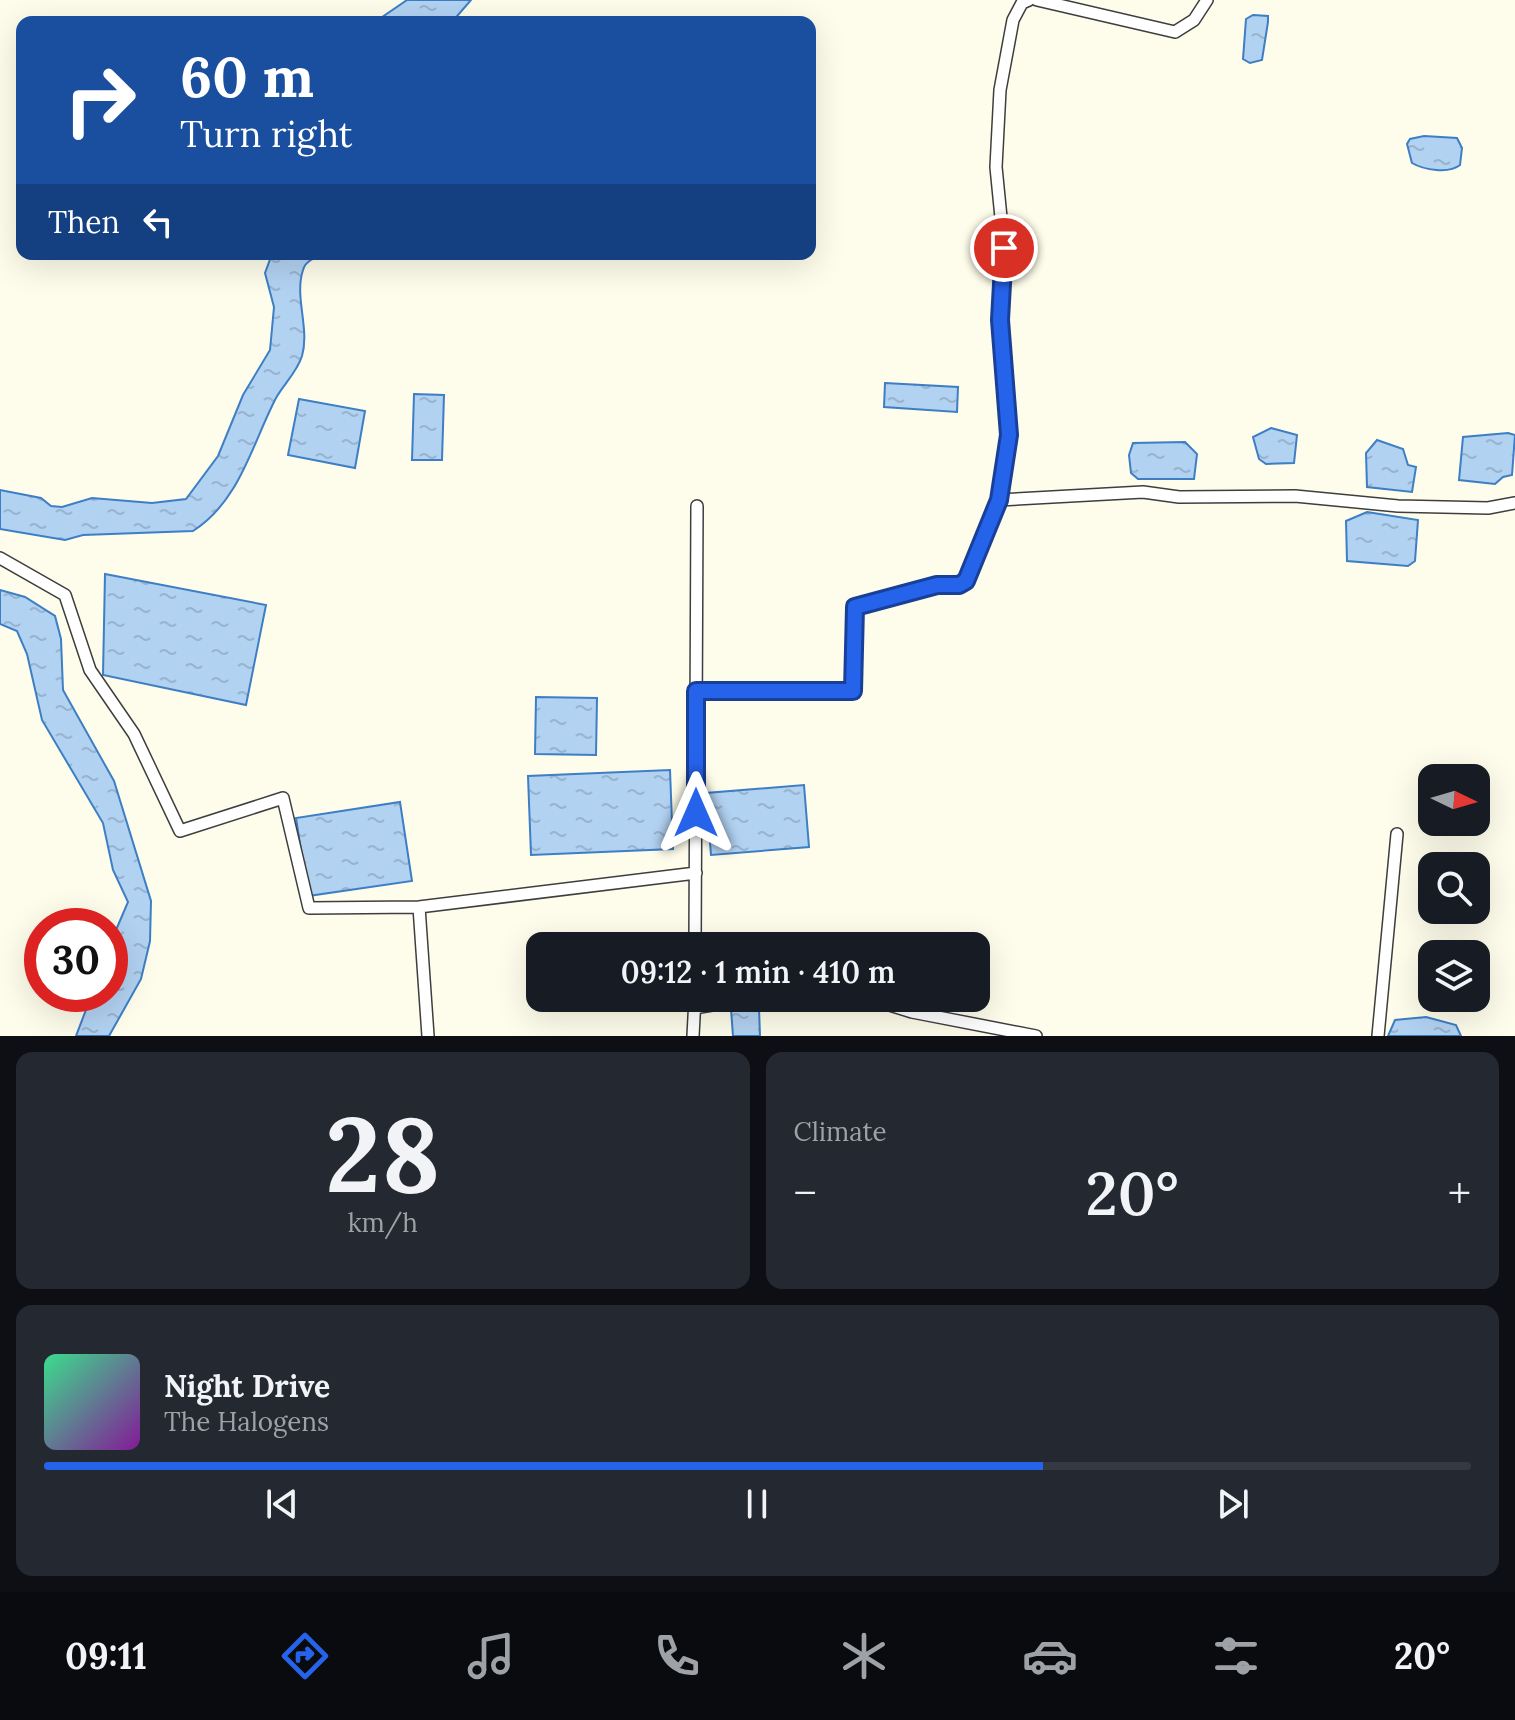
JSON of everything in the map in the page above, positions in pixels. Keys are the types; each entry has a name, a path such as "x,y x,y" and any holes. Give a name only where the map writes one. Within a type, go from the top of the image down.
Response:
{"street":[{"path":"696,691 853,691 855,607 937,585 959,585 966,581 999,500 1009,435 1000,320 1004,248 996,167 1000,90 1013,20 1022,3 1029,0"},
{"path":"1037,0 1175,32 1194,20 1207,0"},
{"path":"999,500 1143,492 1179,497 1295,496 1428,507 1488,508 1515,503"},
{"path":"695,932 697,506"},
{"path":"0,558 65,595 90,670 134,734 180,831 283,798 309,908 419,907 696,873"},
{"path":"1378,1036 1397,834"},
{"path":"419,907 428,1036"},
{"path":"693,1036 694,1012"},
{"path":"912,1012 1036,1036"}],"water":[{"path":"407,0 471,0 457,16 384,16"},
{"path":"1253,15 1268,16 1268,22 1262,60 1250,63 1243,59 1246,19"},
{"path":"1424,136 1457,138 1462,148 1460,165 1436,170 1412,163 1407,144 1410,139"},
{"path":"270,260 312,260 305,266 301,280 302,356 276,398 234,488 209,519 193,531 83,535 65,540 0,529 0,490 41,498 51,506 62,507 92,498 152,503 186,499 218,456 243,395 270,350 274,307 265,273"},
{"path":"885,383 958,387 957,412 884,407"},
{"path":"414,394 444,395 442,460 412,460"},
{"path":"299,399 365,411 355,468 288,455"},
{"path":"1271,428 1297,435 1294,463 1266,464 1259,459 1253,437"},
{"path":"1515,435 1512,475 1503,477 1495,484 1459,480 1463,437"},
{"path":"1377,440 1403,449 1408,465 1416,467 1412,492 1367,487 1366,453"},
{"path":"1185,442 1197,454 1194,479 1138,479 1131,473 1129,455 1133,443"},
{"path":"1367,512 1418,520 1415,561 1408,566 1347,561 1346,521"},
{"path":"105,574 266,605 246,705 103,675"},
{"path":"0,590 25,597 55,616 61,639 63,690 114,781 151,901 150,941 141,979 128,1002 128,908 125,908 128,902 113,870 103,823 42,720 27,654 17,631 0,624"},
{"path":"536,697 597,698 596,755 535,754"},
{"path":"670,770 673,849 531,855 528,776"},
{"path":"804,785 809,847 711,855 706,793"},
{"path":"400,802 412,881 308,896 296,818"},
{"path":"85,1012 122,1012 109,1036 76,1036"},
{"path":"731,1012 759,1012 760,1036 733,1036"},
{"path":"1426,1017 1456,1025 1461,1036 1388,1036 1395,1020"}],"route":[{"path":"696,813 696,691 853,691 855,607 937,585 959,585 966,581 999,500 1009,435 1000,320 1004,248"}]}
